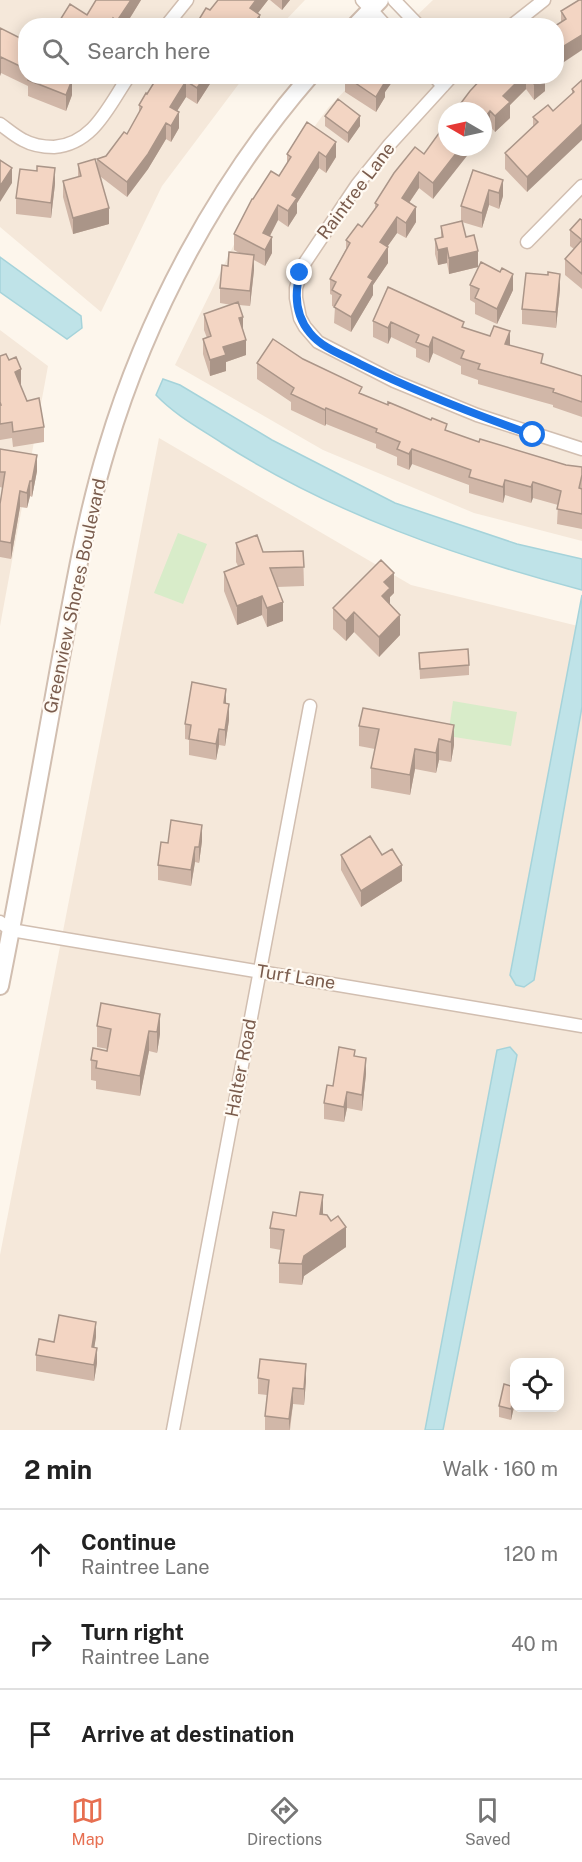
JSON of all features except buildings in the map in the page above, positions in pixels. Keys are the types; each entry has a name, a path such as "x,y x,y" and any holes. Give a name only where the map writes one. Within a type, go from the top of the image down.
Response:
{"street":[{"path":"172,18 187,0"},
{"path":"394,0 411,18"},
{"path":"521,18 544,0"},
{"path":"361,18 371,3 381,18"},
{"path":"0,124 32,144 52,147 72,143 97,125 124,84"},
{"name":"Greenview Shores Boulevard","path":"0,986 4,929 85,531 106,448 127,386 159,310 240,166 303,84"},
{"name":"Raintree Lane","path":"440,84 357,185 304,264 296,288 300,318 318,342 394,381 477,415 582,449"},
{"path":"527,242 582,187"},
{"name":"Halter Road","path":"173,1430 310,706"},
{"name":"Turf Lane","path":"4,929 582,1026"}],"shaded area":[{"path":"0,0 305,0 288,18 18,18 18,84 239,84 162,186 101,312 0,227"},
{"path":"433,0 582,0 582,541 474,513 323,450 175,365 245,222 328,108 351,84 564,84 564,18 414,18"},
{"path":"0,330 48,366 0,626"},
{"path":"159,438 411,585 582,627 582,1430 0,1430 0,1255"}],"green space":[{"path":"178,533 207,544 183,604 154,593"},
{"path":"453,701 517,712 511,746 448,736"}],"water":[{"path":"0,257 81,316 82,328 67,339 0,292"},
{"path":"163,379 180,385 272,440 395,503 517,544 582,559 582,590 442,547 351,512 307,491 222,443 171,409 156,395"},
{"path":"582,595 582,707 534,980 524,987 516,985 510,975"},
{"path":"510,1047 517,1055 443,1430 425,1430 497,1050"}],"route":[{"path":"300,273 296,288 297,308 305,327 318,342 421,393 533,435"}]}
